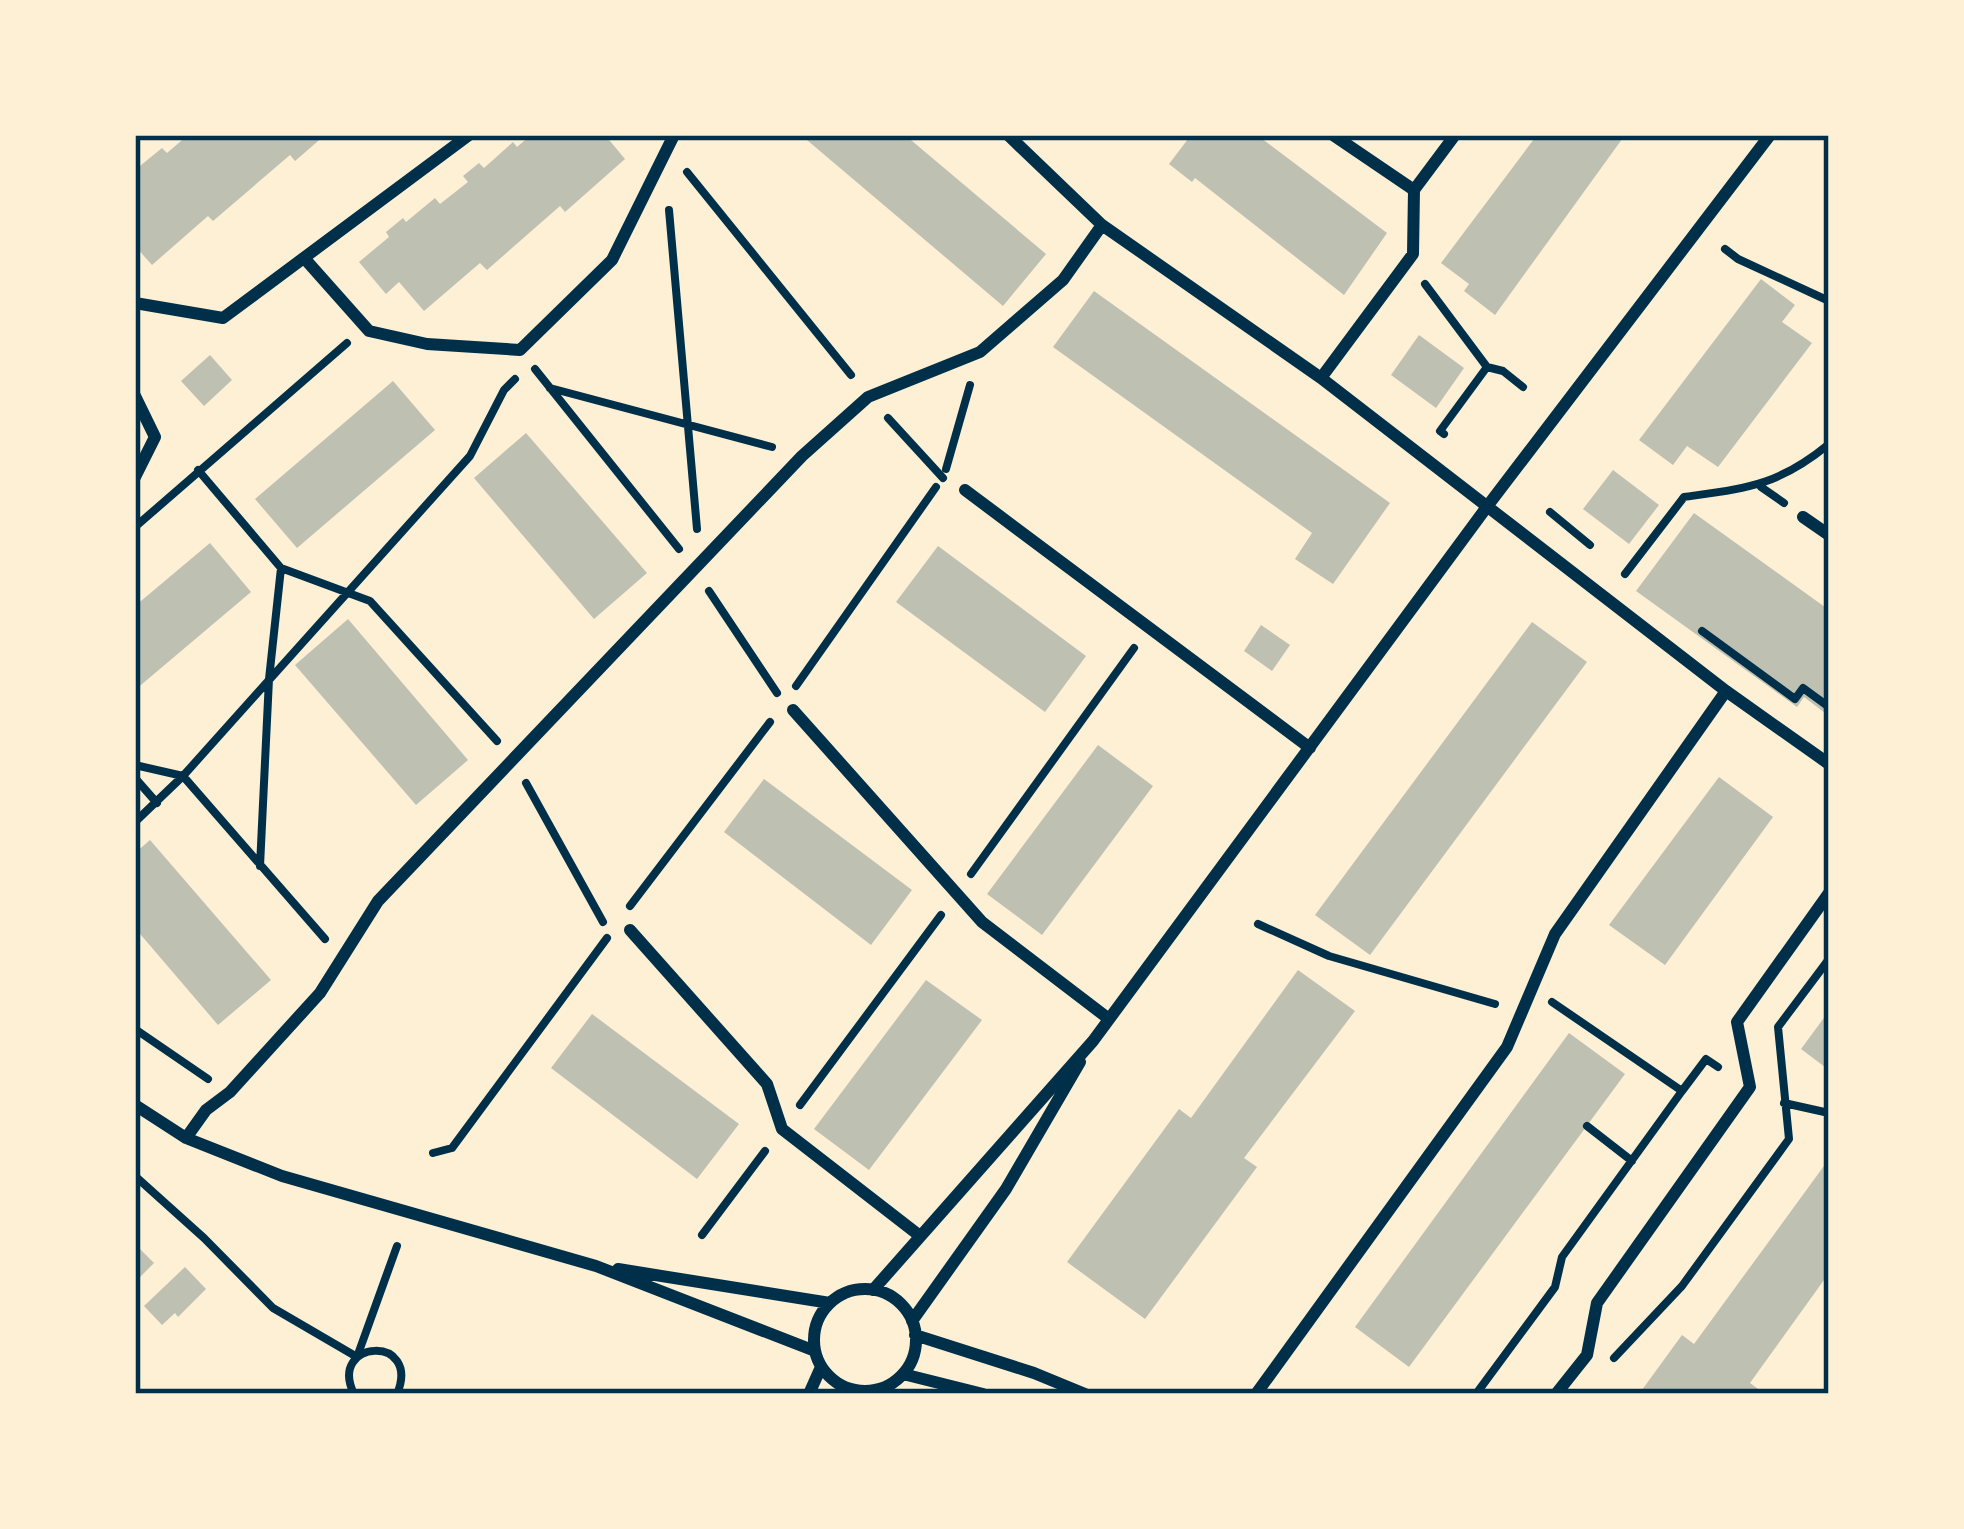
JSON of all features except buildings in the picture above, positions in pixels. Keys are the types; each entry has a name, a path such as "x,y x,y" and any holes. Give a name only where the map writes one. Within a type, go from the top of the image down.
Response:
{"street":[{"path":"135,303 224,318 469,135"},
{"path":"1334,135 1414,190"},
{"path":"1321,378 1413,254 1414,190 1455,135"},
{"path":"874,1289 1093,1041 1489,505 1770,135"},
{"path":"1011,136 1102,225 1321,378 1726,691 1829,764"},
{"path":"305,259 369,331 427,344 520,350 612,260 671,142"},
{"path":"186,1138 206,1110 230,1092 320,993 378,901 802,455 868,397 980,352 1063,280 1102,225"},
{"path":"135,397 155,437 135,477"},
{"path":"965,490 1310,748"},
{"path":"1803,517 1829,535"},
{"path":"1256,1394 1507,1048 1556,934 1726,691"},
{"path":"794,710 982,922 1109,1019"},
{"path":"1556,1394 1587,1355 1597,1303 1750,1088 1737,1022 1829,893"},
{"path":"625,925 767,1084 782,1129 920,1236"},
{"path":"914,1328 1006,1190 1093,1041"},
{"path":"135,1105 186,1138 282,1176 596,1266 815,1351"},
{"path":"596,1266 830,1303"},
{"path":"874,1289 903,1306 914,1328 913,1356 903,1374 891,1384 860,1393 845,1388 821,1367 815,1351 819,1317 830,1303 850,1291 874,1289"},
{"path":"914,1328 1085,1394"},
{"path":"809,1394 821,1367"},
{"path":"903,1374 983,1394"}],"path":[{"path":"671,142 868,397 943,478"},
{"path":"669,202 696,564"},
{"path":"1725,249 1829,301"},
{"path":"1409,259 1442,311 1487,367 1503,371 1523,387"},
{"path":"135,527 336,350 369,331"},
{"path":"135,822 183,776 470,456 504,390 530,363 696,564 784,703 943,478 980,352"},
{"path":"1454,442 1440,431 1487,367"},
{"path":"550,388 802,455"},
{"path":"1625,574 1684,497 1761,487 1805,465 1829,445"},
{"path":"198,470 281,568 370,601 513,759 609,934 452,1148 433,1153"},
{"path":"260,866 268,679 281,568"},
{"path":"1686,620 1808,709"},
{"path":"702,1235 1149,627"},
{"path":"1795,699 1803,688 1829,707"},
{"path":"625,925 771,721"},
{"path":"135,765 183,776 342,958"},
{"path":"135,778 157,803"},
{"path":"1258,924 1329,956 1522,1011"},
{"path":"1610,1363 1682,1286 1789,1138 1778,1028 1829,959"},
{"path":"1546,998 1682,1091"},
{"path":"135,1029 219,1085"},
{"path":"1476,1394 1555,1287 1562,1257 1706,1059 1783,1103 1829,1113"},
{"path":"1587,1126 1632,1161"},
{"path":"135,1176 273,1308 357,1357 397,1246"},
{"path":"354,1394 348,1382 350,1367 359,1354 374,1350 389,1353 400,1364 403,1380 397,1394"}]}
